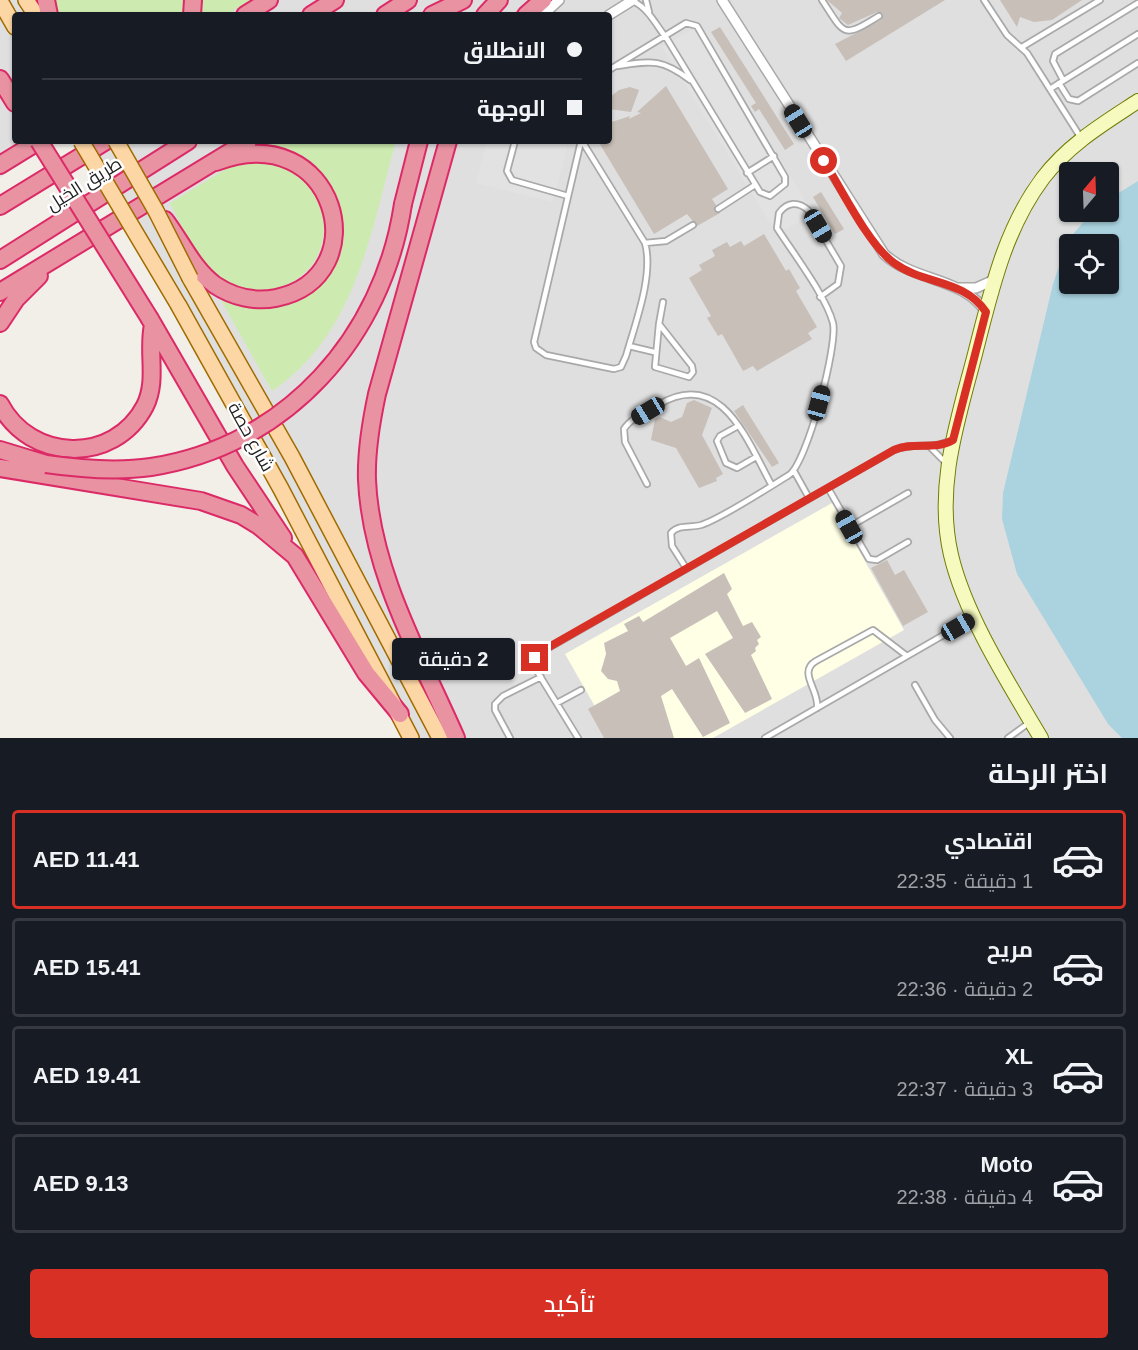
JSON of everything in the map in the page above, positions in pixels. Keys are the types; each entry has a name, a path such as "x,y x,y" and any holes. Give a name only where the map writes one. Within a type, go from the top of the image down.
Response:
{"highway":[{"path":"249,12 269,0"},
{"path":"316,12 335,0"},
{"path":"390,12 408,0"},
{"path":"438,12 463,0"},
{"path":"488,12 499,0"},
{"path":"529,12 543,0"},
{"path":"0,79 12,98"},
{"path":"1,165 34,144"},
{"path":"41,144 151,322 235,466 295,556 366,673 400,714"},
{"name":"طريق الخيل","path":"0,206 101,144"},
{"name":"طريق الخيل","path":"0,260 183,144"},
{"path":"0,292 243,144"},
{"path":"0,450 29,460 78,469 150,467 189,457 235,440 288,407 330,369 367,317 395,245 418,144"},
{"path":"447,144 377,394 369,436 367,479 371,522 382,564 456,738"},
{"path":"156,211 211,281 224,290 242,297 263,299 284,296 310,281 323,266 332,247 334,228 328,198 315,179 300,166 281,156 256,153 216,162"},
{"path":"0,323 26,288 57,259"},
{"path":"0,404 17,428 28,437 46,446 80,450 116,438 138,418 150,394 153,380 150,350 151,322"},
{"path":"0,468 201,501 241,516 258,526 295,556"}],"main road":[{"path":"0,1 12,22"},
{"name":"شارع حصة","path":"83,144 179,306 281,489 411,738"},
{"name":"شارع حصة","path":"118,144 156,211 190,278 292,457 440,738"}],"street":[{"path":"546,12 559,0"},
{"path":"612,13 633,0"},
{"path":"723,0 884,254 905,270 957,287 974,297 986,312"},
{"path":"1041,738 964,595 951,554 945,512 948,466 994,280 1004,249 1029,199 1044,177 1081,138 1138,101"},
{"path":"957,287 976,288 994,280"}],"lane":[{"path":"612,68 664,36 686,23 698,26 774,156 785,177 785,184 767,196 761,194 664,36 650,15 633,0"},
{"path":"646,0 650,15"},
{"path":"822,0 841,29 847,32 879,16"},
{"path":"984,0 1007,35 1022,47 1081,138"},
{"path":"1022,47 1100,0"},
{"path":"1138,3 1055,54 1053,61 1069,99 1078,101 1138,63"},
{"path":"1050,89 1138,34"},
{"path":"612,68 656,62 667,64 694,82"},
{"path":"514,144 507,171 512,180 568,196"},
{"path":"581,144 534,342 536,348 546,355 614,369 624,362 629,346 647,272 645,243 584,144"},
{"path":"747,173 774,156"},
{"path":"718,209 755,185"},
{"path":"686,568 669,540 674,530 707,522 794,471 808,438 832,346 832,323 820,297 777,228 778,213 789,204 799,204 808,210 841,266 838,284 820,297"},
{"path":"645,243 666,242 693,225"},
{"path":"660,324 692,366 692,375 686,377 656,369 653,365 663,302"},
{"path":"629,346 654,352"},
{"path":"647,484 624,439 624,429 632,420 668,399 688,395 718,402 730,412 771,484"},
{"path":"738,426 720,436 717,441 726,463 737,468 756,457"},
{"path":"927,446 953,440"},
{"path":"578,738 534,663 538,654 902,447 919,444 927,446 939,454 948,466"},
{"path":"794,471 809,498"},
{"path":"828,488 849,527 871,560 877,560 908,542"},
{"path":"849,527 908,493"},
{"path":"765,738 975,617"},
{"path":"817,708 817,697 807,674 808,668 816,661 873,630 907,656"},
{"path":"510,738 495,710 495,704 503,696 541,677"},
{"path":"915,685 930,713 950,738"},
{"path":"557,703 581,690"},
{"path":"1008,738 1031,722"}],"shaded area":[{"path":"0,0 1138,0 1138,738 420,738 286,482 185,303 82,144 612,144 612,12 12,12 12,144 53,144 0,177"},
{"path":"698,26 813,213 786,229 772,226 662,47"},
{"path":"486,144 566,144 553,202 476,183"},
{"path":"832,503 904,630 713,738 613,738 565,654"}],"green space":[{"path":"54,0 183,0 182,12 56,12"},
{"path":"197,0 250,0 232,12 196,12"},
{"path":"266,144 395,144 368,245 342,311 324,340 301,367 272,391 218,295 274,305 287,304 299,298 309,290 337,254 342,234 342,216 337,198 328,182 315,169 300,158 283,150 264,146"},
{"path":"270,160 291,169 310,183 321,206 323,236 316,258 303,274 285,285 264,290 242,289 221,280 203,263 189,242 170,203 234,164"}],"water":[{"path":"1138,181 1138,738 1122,738 1108,724 1017,574 1002,519 1003,493 1059,266 1059,294 1119,294 1119,234 1073,234 1083,222 1119,222 1119,193"}],"building":[{"path":"827,0 945,0 846,61 835,44 881,20 883,14 877,12 848,25 839,18 842,13"},
{"path":"1000,0 1082,0 1052,20 1034,22 1020,17 1017,27"},
{"path":"720,27 794,144 785,150 759,109 755,112 751,106 756,103 711,32"},
{"path":"666,86 728,189 712,199 716,205 714,211 720,213 697,226 687,214 654,234 600,144 612,144 612,122 630,116 629,119 641,113 637,112"},
{"path":"630,87 639,90 631,112 612,109 612,95 619,90"},
{"path":"821,192 844,229 835,234 813,197"},
{"path":"764,234 786,271 789,269 800,288 796,291 817,327 808,333 812,339 757,371 753,366 743,371 722,334 718,336 707,318 711,316 689,278 702,270 699,265 715,256 712,250 727,242 730,247 741,241 744,246"},
{"path":"694,400 712,408 702,435 723,474 716,478 717,481 699,488 676,448 651,440 655,419 660,417 671,422 682,417 687,403"},
{"path":"743,405 779,463 772,467 734,411"},
{"path":"887,560 895,575 904,570 928,612 903,626 871,568"},
{"path":"724,573 732,589 727,594 743,626 752,622 761,637 757,640 759,644 755,648 756,651 751,655 772,699 745,713 705,654 733,638 717,611 670,638 686,666 699,658 730,723 703,737 672,689 661,696 674,738 604,738 588,709 620,691 617,681 608,679 601,671 606,654 604,643 628,631 624,624 639,616 643,622"}],"route":[{"path":"535,658 542,651 894,450 910,444 938,446 953,440 986,312 974,297 965,291 905,270 884,254 824,161"}]}
